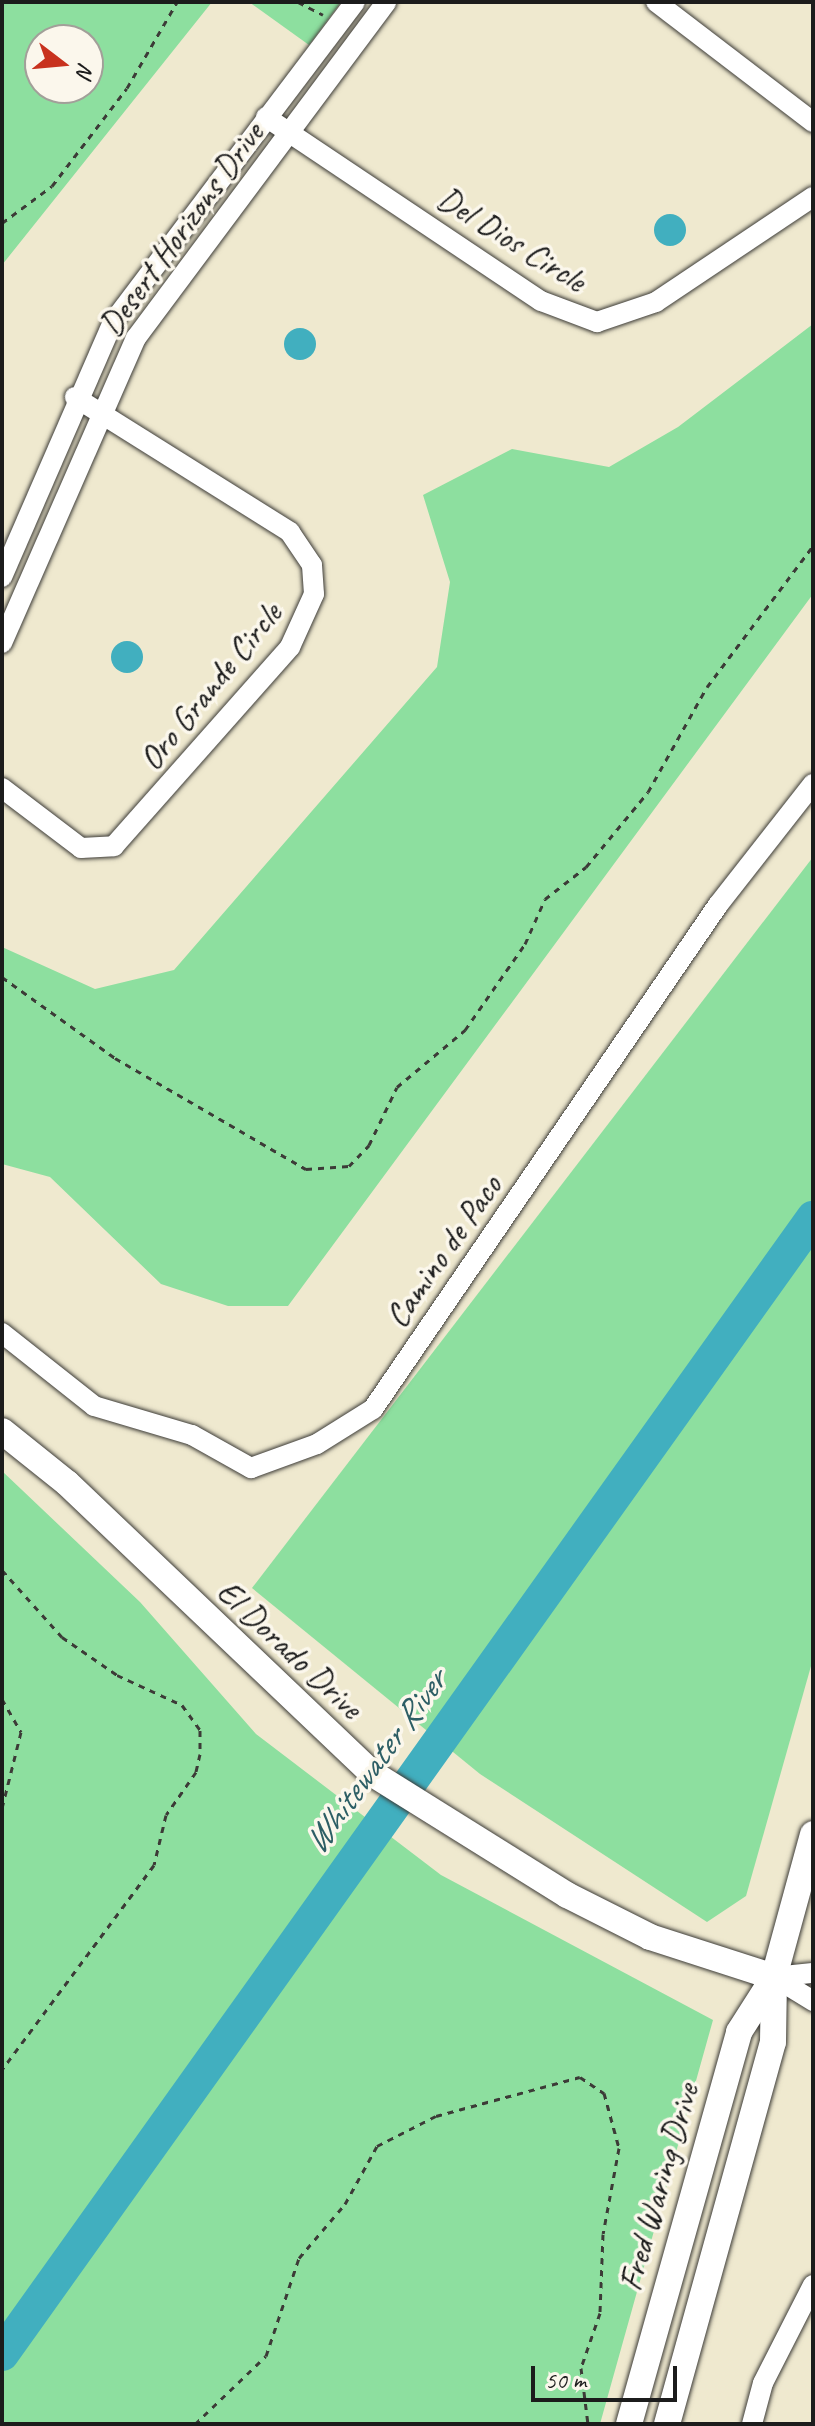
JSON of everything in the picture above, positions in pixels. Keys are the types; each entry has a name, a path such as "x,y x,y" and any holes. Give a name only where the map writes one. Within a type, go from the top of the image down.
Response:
{"main road":[{"name":"El Dorado Drive","path":"2,1432 67,1483 246,1661 370,1772 567,1895 650,1937 774,1977"},
{"name":"Fred Waring Drive","path":"667,2424 773,2042 774,1977 813,1834"},
{"name":"Fred Waring Drive","path":"629,2424 739,2032 774,1977"}],"street":[{"name":"Desert Horizons Drive","path":"2,577 75,397 113,322 355,2"},
{"name":"Desert Horizons Drive","path":"2,643 101,409 149,317 291,134 386,2"},
{"path":"656,2 813,122"},
{"name":"Del Dios Circle","path":"266,117 541,301 597,322 656,302 813,197"},
{"name":"Oro Grande Circle","path":"2,788 81,848 114,846 290,647 311,610 312,565 290,532 101,409 75,397"},
{"name":"Camino de Paco","path":"2,1333 94,1406 192,1435 251,1468 317,1444 373,1409 718,905 813,784"},
{"path":"774,1977 813,1973"},
{"path":"774,1977 813,2001"},
{"path":"752,2424 769,2370 813,2285"}],"path":[{"path":"2,223 52,186 127,88 177,2"},
{"path":"269,2 290,2"},
{"path":"298,2 340,22"},
{"path":"2,977 115,1058 306,1169 349,1166 369,1145 397,1087 465,1030 525,944 545,899 586,867 648,792 681,744 707,687 813,546"},
{"path":"2,1570 62,1637 117,1675 182,1705 200,1730 200,1754 166,1815 154,1865 2,2070"},
{"path":"2,1699 21,1732 2,1808"},
{"path":"195,2424 266,2356 299,2258 345,2204 377,2146 436,2116 580,2077 604,2093 619,2148 603,2234 600,2313 581,2368 588,2424"}],"green space":[{"path":"2,2 212,2 2,265"},
{"path":"249,2 341,2 309,45"},
{"path":"813,324 813,594 288,1306 228,1306 161,1284 50,1177 2,1164 2,947 95,989 174,970 437,667 450,582 423,495 512,449 609,467 678,427"},
{"path":"813,857 813,1659 746,1896 707,1922 480,1774 252,1588"},
{"path":"2,1471 140,1602 256,1734 441,1875 713,2020 600,2424 2,2424"}],"water":[{"path":"670,214 681,219 686,230 681,241 670,246 659,241 654,230 659,219"},
{"path":"300,328 312,332 316,344 312,356 300,360 288,356 284,344 288,332"},
{"path":"127,641 138,646 143,657 138,668 127,673 116,668 111,657 116,646"}],"waterway":[{"name":"Whitewater River","path":"2,2354 813,1218"}]}
